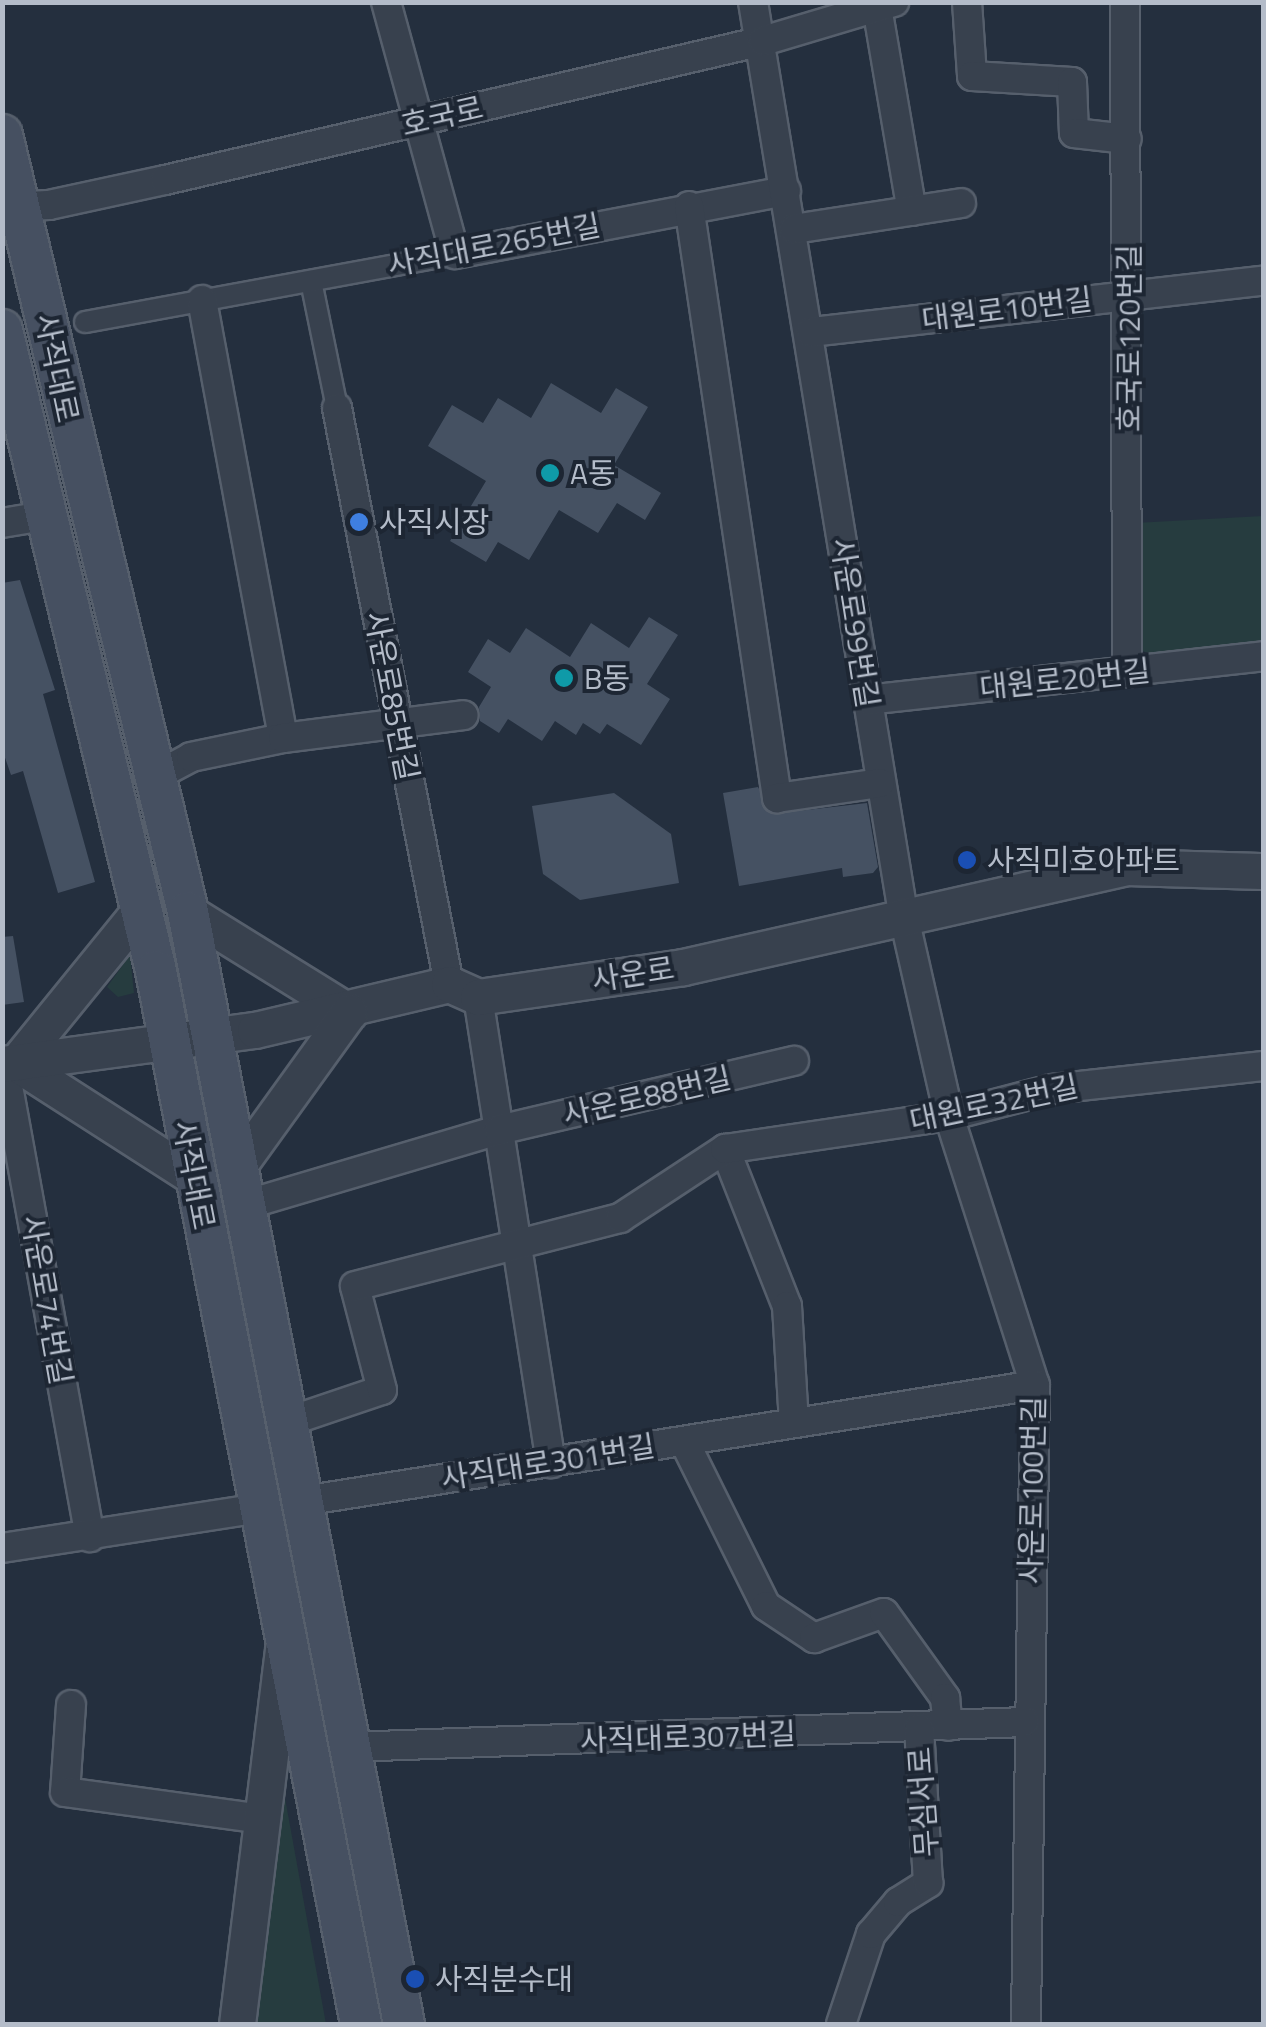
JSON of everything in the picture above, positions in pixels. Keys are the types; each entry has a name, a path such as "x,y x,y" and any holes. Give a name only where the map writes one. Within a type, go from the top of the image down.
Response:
{"main road":[{"name":"사직대로","path":"2,135 13,207 188,912 404,2024"},
{"name":"사직대로","path":"2,330 141,909 362,2024"}],"street":[{"path":"386,2 455,254"},
{"name":"사운로99번길","path":"754,2 903,913"},
{"path":"968,2 972,76 1072,82 1074,134 1127,139"},
{"name":"호국로120번길","path":"1124,2 1130,294 1128,673"},
{"name":"호국로","path":"13,207 418,122 763,40 885,5 912,211"},
{"name":"사직대로265번길","path":"85,322 312,282 689,206 786,191"},
{"path":"794,229 960,203"},
{"path":"689,206 777,798 880,783"},
{"name":"대원로10번길","path":"811,332 1264,280"},
{"path":"312,282 338,408"},
{"path":"202,300 283,738"},
{"name":"사운로85번길","path":"338,408 398,728 463,990"},
{"path":"2,523 44,516"},
{"name":"대원로20번길","path":"866,700 1264,656"},
{"path":"156,776 191,757 283,738 398,728 464,715"},
{"name":"사운로","path":"8,1064 212,1036 463,990 682,967 903,913 1128,866 1264,871"},
{"path":"141,909 8,1064 195,1178"},
{"path":"188,912 349,1012 241,1185"},
{"name":"사운로100번길","path":"903,913 949,1116 1036,1385 1026,1722 1026,2024"},
{"path":"463,990 500,1130 551,1463"},
{"name":"사운로88번길","path":"500,1130 794,1062"},
{"name":"사운로74번길","path":"8,1064 90,1537"},
{"name":"대원로32번길","path":"518,1242 620,1218 725,1149 949,1116 1052,1089 1264,1066"},
{"name":"사직대로","path":"241,1185 500,1130"},
{"path":"725,1149 780,1291 794,1424"},
{"path":"288,1422 382,1390 355,1286 518,1242"},
{"name":"사직대로301번길","path":"303,1501 1036,1385"},
{"path":"684,1440 766,1606 814,1638 884,1612 944,1698 948,1726"},
{"path":"2,1548 260,1508"},
{"path":"237,2024 285,1634"},
{"path":"71,1705 64,1792 262,1819"},
{"name":"사직대로307번길","path":"350,1747 1026,1722"},
{"name":"무심서로","path":"841,2024 872,1934 898,1902 928,1882 918,1728"}],"green space":[{"path":"1263,516 1263,647 1159,659 1137,648 1135,523"},
{"path":"130,955 134,993 118,997 107,987"},
{"path":"277,1754 326,2024 252,2024"}],"building":[{"name":"A동","path":"551,383 601,413 616,388 648,407 614,465 661,493 645,520 617,503 598,533 559,510 529,560 498,542 486,562 450,541 486,481 428,446 452,405 483,423 498,398 531,418"},
{"path":"20,580 55,690 43,694 95,882 58,893 23,771 11,775 2,749 2,583"},
{"name":"B동","path":"649,617 678,635 647,684 670,699 641,745 607,724 600,734 583,723 576,735 555,721 542,741 508,719 499,733 480,721 479,707 491,687 468,672 488,639 510,653 526,628 570,657 591,623 629,648"},
{"path":"758,787 772,814 867,803 878,867 873,873 843,877 842,868 739,886 723,793"},
{"path":"614,793 671,834 679,883 580,900 543,874 532,806"},
{"path":"13,936 24,1002 2,1005 2,937"}],"place":[{"name":"A동","path":"550,473"},
{"name":"사직시장","path":"359,522"},
{"name":"B동","path":"564,678"},
{"name":"사직미호아파트","path":"967,860"},
{"name":"사직분수대","path":"415,1979"}]}
